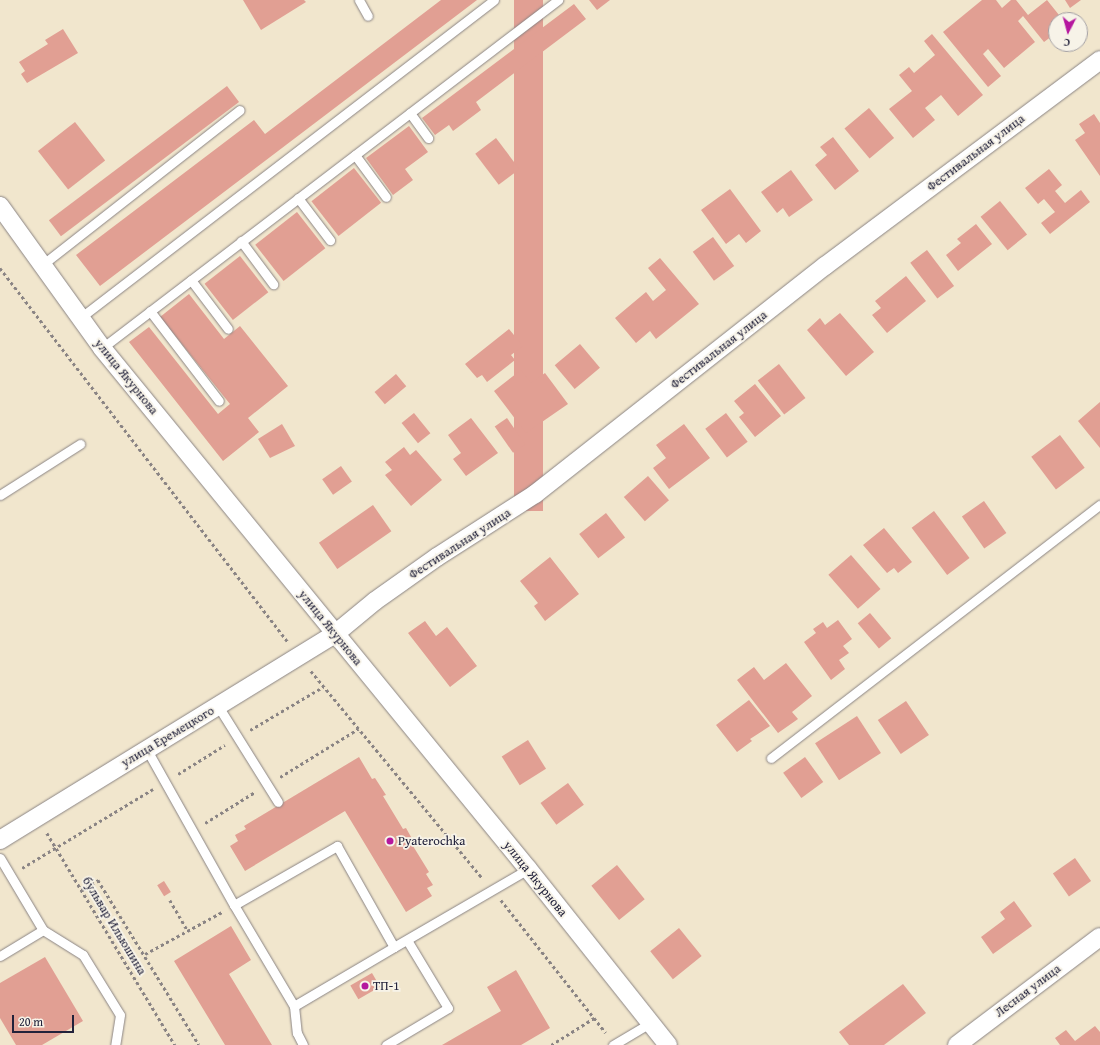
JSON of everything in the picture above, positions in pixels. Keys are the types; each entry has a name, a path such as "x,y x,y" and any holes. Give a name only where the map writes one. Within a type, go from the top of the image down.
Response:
{"street":[{"name":"Фестивальная улица","path":"335,634 375,601 576,465 825,266 1100,60"},
{"name":"улица Якурнова","path":"0,206 102,348 528,869 668,1045"},
{"name":"улица Еремецкого","path":"0,840 335,634"},
{"name":"Лесная улица","path":"957,1045 1100,938"}],"lane":[{"path":"359,0 368,16"},
{"path":"80,318 494,0"},
{"path":"102,348 558,0"},
{"path":"42,265 240,110"},
{"path":"410,113 428,138"},
{"path":"355,154 386,197"},
{"path":"298,198 330,240"},
{"path":"241,241 273,284"},
{"path":"191,280 228,329"},
{"path":"150,311 219,400"},
{"path":"0,495 80,444"},
{"path":"771,758 1100,506"},
{"path":"218,706 278,802"},
{"path":"147,750 234,905 294,1006 297,1034 303,1045"},
{"path":"234,905 337,846 394,947"},
{"path":"0,858 43,930 83,954 120,1015 115,1045"},
{"path":"294,1006 528,869"},
{"path":"0,956 43,930"},
{"path":"386,1045 448,1008 407,940"},
{"path":"613,1045 650,1023"}],"path":[{"path":"0,268 299,657 353,722"},
{"name":"бульвар Ильюшина","path":"37,817 174,1045"},
{"path":"81,890 98,880 145,954 199,1045"},
{"path":"170,900 188,931"},
{"path":"145,954 234,905"},
{"path":"551,1045 594,1018"}],"building":[{"path":"243,0 304,0 306,2 261,30"},
{"path":"441,0 477,0 100,286 76,255 254,120 265,134"},
{"path":"514,0 543,0 543,511 514,511"},
{"path":"589,0 610,0 597,10"},
{"path":"982,0 996,0 1002,8 1011,0 1016,0 1028,15 1047,0 1057,12 1048,12 1048,39 1044,42 1023,16 1018,21 1035,42 1004,68 988,49 983,54 1001,76 988,87 943,32"},
{"path":"1065,0 1081,0 1070,8"},
{"path":"574,4 586,19 476,102 481,110 453,131 449,125 435,135 422,118"},
{"path":"63,29 78,53 27,83 21,74 25,71 19,62 48,44 45,40"},
{"path":"932,34 983,95 958,116 941,95 925,108 935,120 913,138 889,109 912,91 899,75 909,67 914,73 935,55 924,41"},
{"path":"227,86 239,102 61,236 49,220"},
{"path":"869,108 894,138 870,158 844,129"},
{"path":"1094,114 1100,123 1100,176 1075,140 1085,133 1079,124"},
{"path":"75,122 105,161 68,190 38,151"},
{"path":"409,126 428,152 405,169 413,180 393,195 366,158"},
{"path":"833,137 859,171 835,190 815,165 827,155 820,147"},
{"path":"496,138 519,169 499,185 475,154"},
{"path":"354,168 381,203 339,236 311,201"},
{"path":"1049,169 1062,185 1055,191 1065,203 1081,190 1090,202 1050,234 1041,223 1055,212 1044,199 1038,204 1025,188"},
{"path":"791,170 813,200 789,217 783,208 777,213 761,192"},
{"path":"730,189 761,231 746,243 739,234 726,244 701,210"},
{"path":"1000,201 1027,234 1008,250 981,217"},
{"path":"297,212 325,248 284,281 255,245"},
{"path":"976,224 992,244 958,271 946,255 961,243 957,239"},
{"path":"713,237 734,266 714,281 693,252"},
{"path":"927,250 954,286 937,299 910,263"},
{"path":"240,256 268,292 233,320 205,284"},
{"path":"660,258 699,304 656,339 650,331 636,343 615,318 646,292 653,301 666,290 648,268"},
{"path":"906,276 926,301 887,333 872,315 881,308 875,301"},
{"path":"189,294 224,339 240,326 288,386 248,418 259,432 223,461 129,342 149,327 218,414 230,404 160,317"},
{"path":"840,313 874,352 846,376 807,330 820,318 825,325"},
{"path":"509,329 523,346 511,355 515,360 487,382 482,375 477,378 465,364"},
{"path":"580,344 600,368 575,389 555,365"},
{"path":"779,364 805,398 784,415 758,381"},
{"path":"521,370 531,383 545,373 568,404 526,433 494,391"},
{"path":"396,374 406,386 385,404 375,392"},
{"path":"755,384 781,416 755,437 739,417 744,413 734,401"},
{"path":"1100,402 1100,448 1078,421"},
{"path":"414,413 430,433 418,443 402,423"},
{"path":"726,413 748,442 727,457 705,429"},
{"path":"471,418 498,453 466,476 453,459 461,453 448,435"},
{"path":"507,418 525,444 513,453 495,427"},
{"path":"282,424 295,446 270,458 258,439"},
{"path":"684,424 710,458 669,489 653,468 666,458 656,445"},
{"path":"1060,435 1085,468 1056,489 1031,457"},
{"path":"404,447 410,455 416,450 442,480 411,506 385,475 392,470 385,462"},
{"path":"341,466 352,482 333,495 322,479"},
{"path":"648,476 669,500 645,521 624,497"},
{"path":"984,501 1006,533 984,548 962,516"},
{"path":"373,505 391,531 337,569 319,543"},
{"path":"934,511 970,558 947,575 912,528"},
{"path":"606,513 625,537 598,558 579,534"},
{"path":"884,528 912,562 898,573 894,568 887,573 863,545"},
{"path":"851,555 881,589 858,609 828,575"},
{"path":"550,557 579,594 545,621 534,606 538,603 520,581"},
{"path":"870,613 891,638 879,649 858,623"},
{"path":"838,620 852,639 843,646 849,653 839,660 845,669 831,680 804,642 816,633 813,629 823,622 827,628"},
{"path":"425,621 436,636 447,627 477,666 450,687 408,633"},
{"path":"786,663 812,696 792,712 798,719 778,733 737,680 754,667 764,680"},
{"path":"749,700 770,726 750,739 752,741 737,752 716,725"},
{"path":"906,701 929,735 901,754 878,720"},
{"path":"857,716 881,753 839,780 815,743"},
{"path":"528,740 546,769 520,785 502,756"},
{"path":"359,757 372,779 375,778 386,795 383,796 403,829 406,828 415,844 413,846 429,872 426,874 433,885 427,888 432,896 406,912 345,811 245,871 230,846 238,841 235,835 246,829 244,826"},
{"path":"805,757 823,782 801,798 783,773"},
{"path":"568,783 584,805 556,825 540,803"},
{"path":"1075,858 1091,881 1069,896 1053,873"},
{"path":"617,865 645,899 619,920 591,886"},
{"path":"164,881 171,892 164,896 157,885"},
{"path":"1014,901 1032,926 993,954 981,937 1005,919 1000,912"},
{"path":"231,926 251,960 229,974 272,1045 225,1045 174,961"},
{"path":"679,928 702,956 673,979 650,951"},
{"path":"45,957 83,1021 42,1045 16,1045 0,1018 0,983"},
{"path":"516,970 550,1028 521,1045 442,1045 501,1011 487,987"},
{"name":"ТП-1","path":"372,973 380,987 358,999 350,986"},
{"path":"903,984 926,1013 884,1045 849,1045 839,1032"},
{"path":"1095,1026 1100,1032 1100,1045 1060,1045 1055,1038 1066,1030 1075,1041"}],"place":[{"name":"Pyaterochka","path":"390,841"},
{"name":"ТП-1","path":"365,986"}]}
